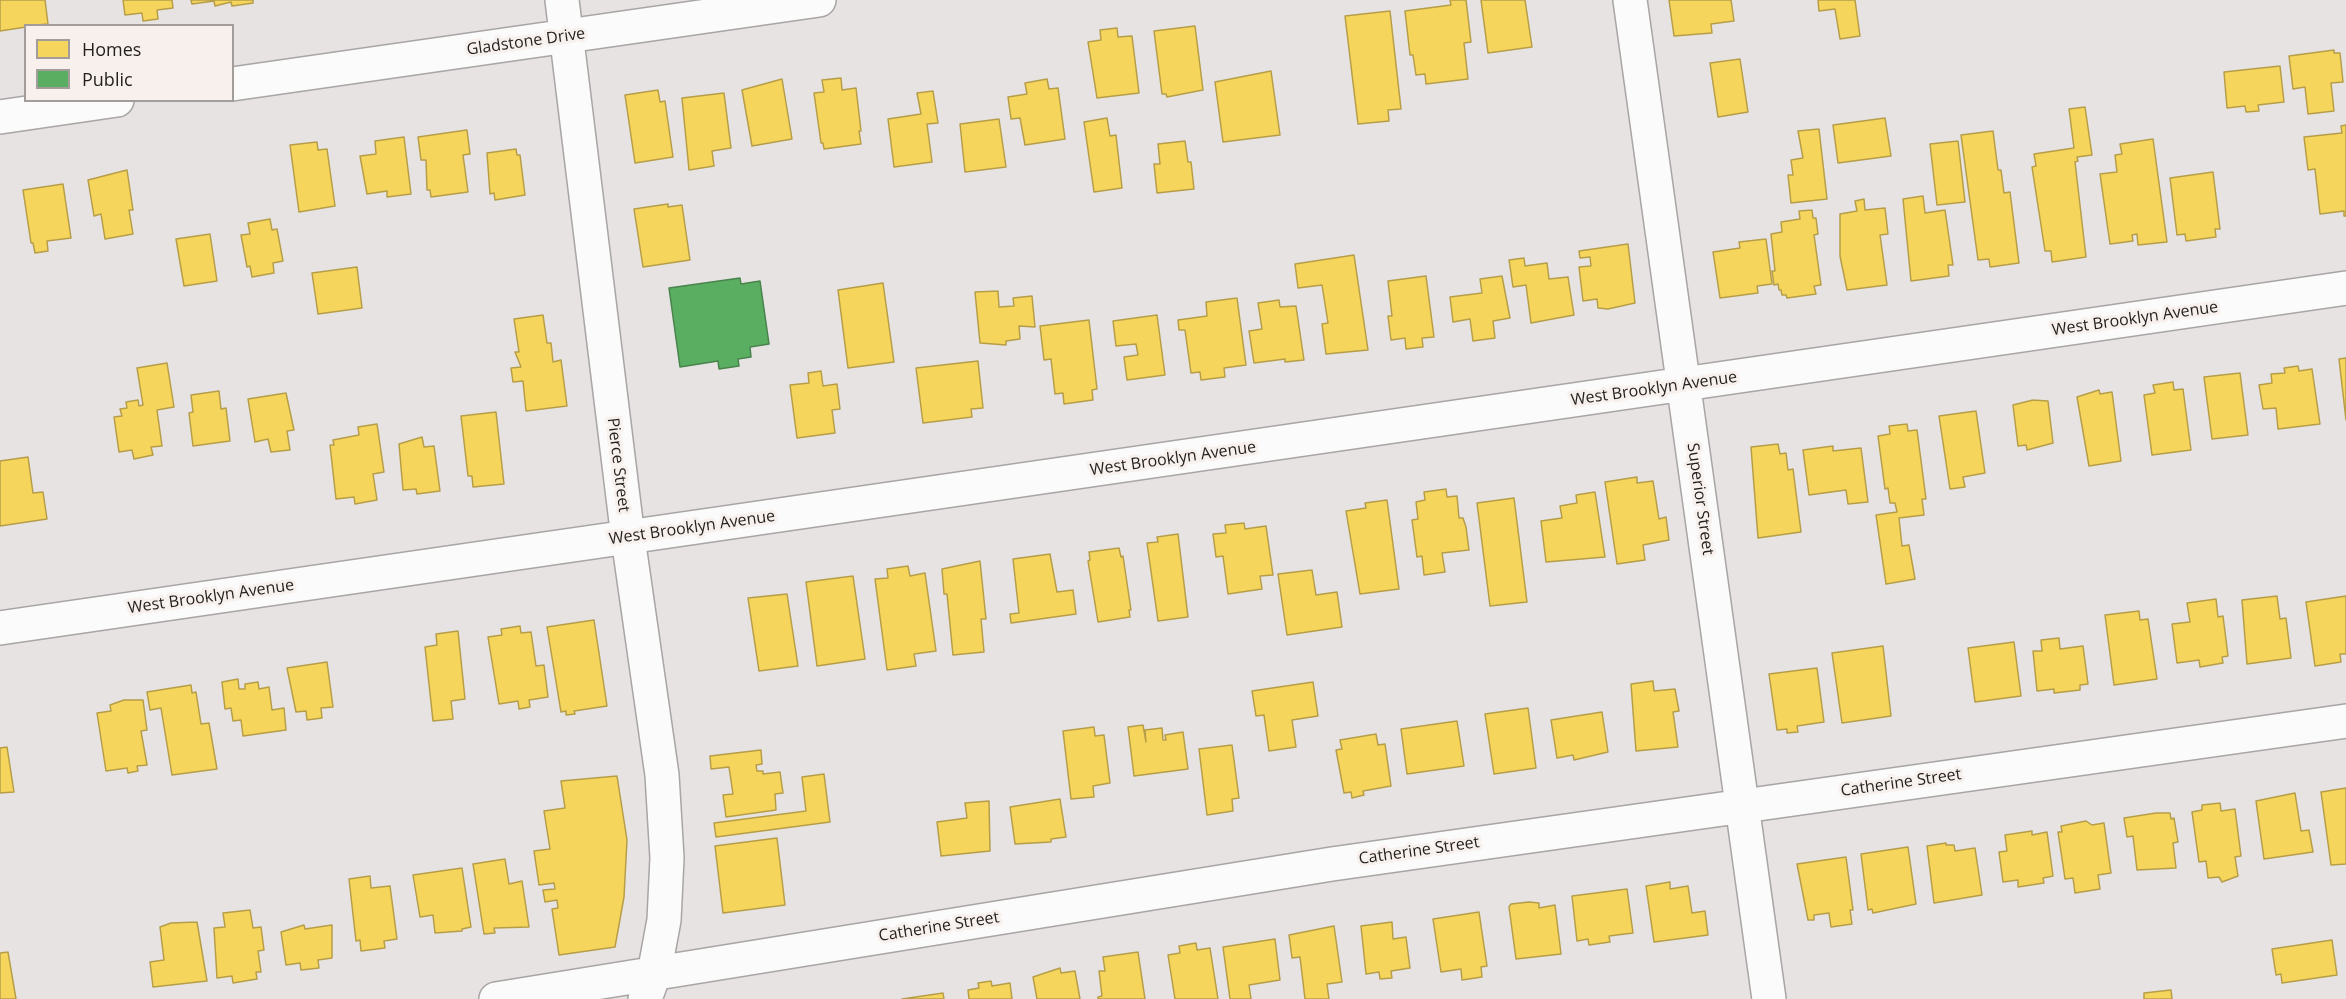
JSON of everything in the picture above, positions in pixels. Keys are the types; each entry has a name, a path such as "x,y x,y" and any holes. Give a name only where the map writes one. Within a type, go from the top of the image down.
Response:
{"street":[{"name":"Pierce Street","path":"562,0 628,538 662,775 667,858 664,920 650,986"},
{"name":"Gladstone Drive","path":"234,84 819,0"},
{"name":"Superior Street","path":"1630,0 1769,999"},
{"path":"0,117 103,102"},
{"name":"West Brooklyn Avenue","path":"0,628 2346,288"},
{"name":"Catherine Street","path":"496,999 650,986 1320,866 2346,721"}],"building: Homes":[{"path":"0,0 45,0 48,24 24,24 24,27 0,31"},
{"path":"123,0 172,0 173,8 157,10 158,19 143,21 142,13 125,15"},
{"path":"191,0 253,0 253,3 232,6 231,2 215,6 214,1 192,4"},
{"path":"1450,0 1466,0 1471,42 1464,43 1468,79 1426,84 1425,74 1416,75 1413,55 1410,55 1405,11 1451,5"},
{"path":"1481,0 1525,0 1532,47 1488,53"},
{"path":"1669,0 1731,0 1734,21 1711,24 1712,33 1674,36"},
{"path":"1818,0 1855,0 1860,36 1840,39 1835,9 1819,11"},
{"path":"1390,11 1401,109 1388,110 1389,121 1358,124 1345,16"},
{"path":"1195,26 1203,90 1167,97 1166,94 1162,94 1154,31"},
{"path":"1117,28 1118,37 1132,36 1139,93 1097,98 1088,42 1101,40 1100,30"},
{"path":"2334,50 2334,53 2340,53 2343,82 2331,83 2334,111 2308,114 2305,87 2293,89 2289,56"},
{"path":"1740,59 1748,112 1718,117 1710,63"},
{"path":"2280,66 2284,102 2258,105 2259,111 2246,112 2245,106 2227,108 2224,72"},
{"path":"1271,71 1280,135 1223,142 1215,82"},
{"path":"841,78 842,90 856,88 861,144 824,149 821,143 814,93 824,92 822,80"},
{"path":"782,79 792,139 752,146 742,90"},
{"path":"1047,79 1049,89 1058,88 1065,139 1025,145 1020,118 1011,119 1008,97 1027,94 1025,83"},
{"path":"658,90 660,102 665,101 673,157 635,163 625,95"},
{"path":"933,91 938,123 927,124 932,162 894,167 888,119 921,114 917,93"},
{"path":"724,93 731,148 712,151 714,166 689,170 682,98"},
{"path":"2085,107 2092,155 2077,157 2078,161 2075,162 2086,257 2052,262 2051,251 2045,251 2032,167 2036,166 2034,154 2074,148 2069,109"},
{"path":"1107,118 1110,136 1116,135 1122,188 1094,192 1084,122"},
{"path":"1885,118 1891,156 1838,163 1833,125"},
{"path":"999,119 1006,167 965,172 960,124"},
{"path":"2346,125 2346,216 2344,216 2344,211 2320,214 2315,169 2308,170 2304,137 2342,133 2341,126"},
{"path":"1819,129 1827,199 1791,203 1788,175 1793,175 1791,160 1803,158 1798,131"},
{"path":"467,130 470,154 463,155 468,192 431,197 430,190 427,190 426,160 421,160 418,137"},
{"path":"1993,131 1998,170 2001,170 2004,193 2010,192 2019,263 1990,267 1989,259 1978,260 1961,135"},
{"path":"404,137 411,194 387,197 387,191 367,194 360,156 376,154 375,141"},
{"path":"2153,139 2167,242 2138,245 2137,234 2132,235 2133,241 2110,244 2100,174 2117,172 2115,155 2122,154 2120,144"},
{"path":"1185,141 1188,162 1191,162 1194,189 1157,193 1154,164 1160,164 1158,144"},
{"path":"1958,141 1965,202 1937,205 1930,144"},
{"path":"317,142 318,150 327,149 335,206 299,212 290,145"},
{"path":"516,149 517,155 520,155 525,195 495,200 494,193 490,194 487,153"},
{"path":"127,170 133,210 129,210 133,234 105,239 101,214 94,216 88,180"},
{"path":"2213,172 2220,229 2215,229 2216,237 2186,241 2185,234 2177,235 2170,178"},
{"path":"63,184 71,238 47,241 48,251 35,253 33,243 31,243 23,190"},
{"path":"1923,196 1925,213 1945,210 1953,265 1948,265 1949,276 1911,281 1903,199"},
{"path":"1864,199 1865,210 1885,208 1888,234 1880,235 1887,285 1847,290 1840,256 1840,214 1857,211 1855,201"},
{"path":"668,204 668,207 682,205 690,260 643,267 634,209"},
{"path":"1812,210 1813,218 1816,218 1818,234 1814,235 1821,285 1814,286 1816,294 1787,298 1786,295 1782,295 1778,284 1774,285 1772,271 1775,271 1771,234 1782,232 1781,222 1800,219 1799,211"},
{"path":"270,219 272,230 277,229 283,261 273,263 274,273 252,277 250,266 247,267 241,235 250,234 248,223"},
{"path":"210,234 217,281 184,286 176,239"},
{"path":"1766,239 1772,284 1757,286 1758,293 1720,298 1713,252 1740,248 1739,242"},
{"path":"1628,244 1635,303 1608,309 1598,308 1597,299 1583,301 1579,267 1591,266 1590,257 1580,258 1579,251"},
{"path":"1354,255 1368,350 1326,354 1322,324 1328,323 1322,285 1298,288 1295,264"},
{"path":"1524,258 1525,266 1547,263 1549,279 1568,277 1574,315 1531,323 1526,285 1513,287 1509,260"},
{"path":"357,267 362,308 318,314 312,273"},
{"path":"1426,276 1434,337 1422,338 1423,347 1406,349 1405,338 1391,340 1388,316 1392,316 1388,281"},
{"path":"1502,276 1510,318 1493,321 1495,338 1473,341 1470,319 1453,322 1450,297 1482,293 1480,279"},
{"path":"883,283 894,362 848,368 838,290"},
{"path":"998,291 999,307 1014,306 1013,298 1032,296 1035,327 1019,326 1020,339 1006,341 1006,345 980,343 975,292"},
{"path":"1237,298 1246,365 1224,368 1225,377 1201,380 1200,372 1191,373 1185,330 1179,330 1178,320 1207,316 1206,302"},
{"path":"1279,300 1280,307 1296,306 1304,360 1285,362 1285,359 1254,363 1249,331 1262,329 1258,303"},
{"path":"543,315 547,343 551,343 553,362 561,360 567,406 526,411 523,381 513,382 511,368 521,367 515,352 519,352 514,319"},
{"path":"1157,315 1165,375 1127,380 1124,357 1138,355 1136,344 1116,346 1113,321"},
{"path":"1089,320 1097,389 1092,390 1093,400 1064,404 1063,393 1055,394 1051,359 1044,360 1040,326"},
{"path":"2346,358 2346,420 2339,359"},
{"path":"978,361 983,408 971,409 972,417 923,423 916,368"},
{"path":"167,363 174,407 157,410 162,446 151,447 153,455 134,459 132,450 119,452 114,417 122,416 120,409 127,408 126,402 138,400 139,406 143,405 137,368"},
{"path":"2298,366 2299,371 2312,369 2320,424 2278,429 2276,408 2263,409 2259,385 2272,383 2271,374 2285,373 2284,368"},
{"path":"821,371 823,386 837,384 840,409 832,410 835,433 797,438 790,385 809,383 808,373"},
{"path":"2240,373 2248,435 2212,439 2204,377"},
{"path":"2173,382 2174,390 2183,389 2191,450 2152,455 2144,395 2155,393 2153,385"},
{"path":"2099,390 2100,394 2112,392 2121,461 2089,466 2077,397"},
{"path":"219,391 221,409 226,408 230,441 193,446 189,413 193,412 191,395"},
{"path":"286,393 294,430 287,431 290,450 271,452 268,439 255,442 248,399"},
{"path":"2033,400 2048,401 2053,443 2027,450 2026,445 2018,446 2013,405"},
{"path":"1976,411 1985,473 1963,477 1965,487 1950,489 1939,416"},
{"path":"496,412 504,484 473,487 472,476 468,476 461,416"},
{"path":"377,424 384,472 373,474 377,500 355,504 354,497 336,499 330,445 334,445 333,440 359,435 358,427"},
{"path":"1907,424 1908,431 1917,430 1926,499 1922,499 1924,515 1899,518 1902,546 1909,545 1915,579 1886,584 1876,515 1897,512 1895,503 1890,503 1888,488 1885,489 1878,436 1890,434 1889,426"},
{"path":"422,437 424,447 434,446 440,491 417,494 416,489 403,490 399,444"},
{"path":"1778,444 1780,454 1786,453 1788,470 1793,469 1801,532 1758,538 1751,447"},
{"path":"1833,446 1833,451 1861,448 1868,502 1848,504 1846,490 1809,495 1803,450"},
{"path":"28,457 33,493 43,492 47,519 0,526 0,461"},
{"path":"1637,477 1637,483 1653,481 1659,519 1666,517 1669,540 1643,545 1645,560 1617,564 1605,482"},
{"path":"1446,489 1447,497 1457,496 1459,518 1463,518 1466,527 1469,550 1442,553 1445,572 1424,575 1422,556 1417,557 1412,520 1418,519 1416,502 1425,500 1424,492"},
{"path":"1595,492 1605,557 1546,562 1541,521 1562,518 1560,506 1577,503 1576,495"},
{"path":"1514,498 1527,602 1490,606 1477,503"},
{"path":"1387,500 1399,589 1360,594 1346,511 1366,508 1365,503"},
{"path":"1244,523 1245,529 1266,526 1273,575 1260,576 1262,589 1228,594 1223,556 1216,557 1213,534 1226,533 1225,525"},
{"path":"1178,534 1188,617 1158,621 1147,543 1158,542 1157,537"},
{"path":"1119,548 1121,557 1123,556 1130,617 1098,622 1088,561 1090,560 1089,552"},
{"path":"1050,554 1057,592 1073,590 1076,614 1011,623 1010,614 1019,613 1013,559"},
{"path":"980,561 986,619 981,619 984,652 953,655 942,569"},
{"path":"908,566 910,576 925,573 936,651 914,654 916,666 887,670 875,579 888,578 887,569"},
{"path":"1312,570 1316,595 1337,592 1342,627 1287,635 1278,574"},
{"path":"853,576 865,659 817,666 806,582"},
{"path":"787,594 798,666 759,671 748,598"},
{"path":"2277,596 2280,619 2286,618 2291,658 2247,664 2242,600"},
{"path":"2346,596 2346,654 2340,654 2341,662 2315,666 2306,602"},
{"path":"2216,599 2218,617 2223,616 2228,656 2222,657 2223,663 2200,667 2199,660 2177,663 2172,624 2190,622 2187,603"},
{"path":"2139,611 2140,620 2148,619 2157,679 2114,685 2105,615"},
{"path":"594,620 607,706 574,711 575,714 566,715 566,711 561,712 547,627"},
{"path":"520,626 521,633 531,632 536,666 544,665 548,697 529,700 530,707 519,709 518,701 499,704 488,637 502,635 501,629"},
{"path":"458,631 465,699 451,701 453,719 433,721 425,647 437,645 436,634"},
{"path":"2059,638 2060,649 2083,646 2088,684 2080,685 2080,690 2054,693 2054,689 2037,691 2033,651 2042,651 2041,640"},
{"path":"2014,642 2021,696 1975,702 1968,648"},
{"path":"1883,646 1891,716 1842,723 1832,653"},
{"path":"327,662 333,707 321,708 322,718 307,720 306,711 296,712 287,668"},
{"path":"1817,668 1824,722 1797,726 1798,732 1787,733 1787,729 1777,730 1769,674"},
{"path":"238,679 239,689 245,689 245,684 258,682 259,689 269,687 272,710 284,708 286,730 243,736 241,720 233,721 231,708 225,709 222,682"},
{"path":"1653,681 1654,691 1675,689 1679,711 1673,712 1678,747 1636,751 1631,684"},
{"path":"1313,682 1318,716 1292,720 1296,747 1269,751 1264,715 1256,716 1252,691"},
{"path":"191,685 192,693 196,692 201,724 209,723 217,769 172,775 161,708 150,710 147,692"},
{"path":"124,700 143,700 147,730 141,731 147,765 137,766 138,771 128,773 127,768 106,771 97,713 111,711 110,705"},
{"path":"1528,708 1536,768 1494,774 1485,714"},
{"path":"1602,712 1608,752 1574,760 1573,755 1557,758 1551,720"},
{"path":"1457,721 1464,766 1407,774 1401,729"},
{"path":"1143,725 1146,742 1145,730 1162,728 1163,740 1166,740 1165,735 1183,732 1188,769 1134,776 1128,727"},
{"path":"1094,727 1095,736 1104,735 1110,783 1093,786 1094,797 1071,799 1063,731"},
{"path":"1376,734 1378,745 1385,744 1391,786 1363,791 1364,795 1352,798 1351,792 1344,793 1336,750 1342,749 1340,740"},
{"path":"1232,745 1239,798 1232,799 1233,811 1207,815 1199,749"},
{"path":"7,747 14,792 0,793 0,748"},
{"path":"761,750 762,764 756,765 757,771 763,771 763,774 780,772 783,793 775,794 776,810 726,817 723,795 733,794 729,767 711,769 710,756"},
{"path":"824,774 830,822 716,837 714,823 806,811 802,777"},
{"path":"617,776 627,840 624,897 615,947 559,955 552,909 558,908 557,900 545,902 543,890 555,889 554,883 539,885 534,851 550,849 544,811 565,808 561,781"},
{"path":"2346,788 2346,864 2331,865 2321,792"},
{"path":"2295,793 2301,831 2309,830 2313,852 2264,859 2256,801"},
{"path":"1060,799 1066,837 1051,839 1051,842 1015,844 1010,807"},
{"path":"989,801 990,851 941,856 937,822 967,818 965,803"},
{"path":"2220,803 2221,811 2235,809 2241,856 2235,857 2238,876 2222,882 2219,877 2208,878 2206,861 2199,862 2192,812 2202,810 2202,805"},
{"path":"2170,813 2171,819 2174,818 2178,842 2173,843 2176,868 2137,870 2133,836 2127,837 2124,818"},
{"path":"2086,821 2092,825 2104,823 2111,873 2098,875 2100,889 2075,893 2073,878 2065,879 2058,832 2062,832 2061,826"},
{"path":"2032,831 2032,835 2047,832 2053,876 2043,878 2044,883 2018,887 2018,880 2003,882 1999,852 2007,851 2005,835"},
{"path":"777,838 785,905 723,913 715,846"},
{"path":"1946,843 1946,845 1954,845 1955,851 1975,848 1982,895 1934,903 1927,846"},
{"path":"1908,847 1916,904 1873,913 1872,909 1868,910 1861,854"},
{"path":"1846,857 1853,910 1850,910 1852,924 1831,927 1829,913 1814,915 1814,920 1808,920 1797,864"},
{"path":"505,859 509,884 522,881 529,927 494,928 495,933 484,934 473,864"},
{"path":"462,868 471,927 462,929 462,931 435,933 433,915 420,917 413,875"},
{"path":"370,876 371,888 390,886 397,939 384,941 385,948 361,951 360,940 356,941 349,879"},
{"path":"1670,882 1670,889 1688,886 1692,913 1705,911 1708,935 1654,942 1646,886"},
{"path":"1627,889 1633,933 1609,936 1610,942 1589,945 1588,939 1577,941 1572,896"},
{"path":"1539,903 1539,908 1555,905 1561,954 1516,959 1509,907 1511,904"},
{"path":"250,910 253,928 261,927 264,950 258,951 261,972 256,972 257,979 233,983 232,976 217,978 214,928 225,927 223,913"},
{"path":"1479,912 1487,966 1481,967 1482,977 1462,980 1461,969 1441,972 1433,919"},
{"path":"197,922 207,981 153,987 150,962 164,960 160,927 171,923"},
{"path":"1392,922 1393,939 1406,937 1410,968 1391,971 1392,978 1380,979 1379,972 1366,974 1361,926"},
{"path":"304,925 305,929 332,925 332,958 318,960 319,968 301,970 300,963 286,965 281,932"},
{"path":"1334,926 1342,982 1327,984 1329,999 1305,999 1300,957 1292,958 1289,935"},
{"path":"1275,939 1280,980 1249,985 1251,999 1230,999 1223,947"},
{"path":"2332,940 2337,975 2282,983 2281,974 2276,975 2272,949"},
{"path":"1196,943 1197,950 1210,948 1218,999 1175,999 1168,955 1180,953 1179,946"},
{"path":"8,952 16,999 0,999 0,953"},
{"path":"1138,952 1145,999 1098,999 1102,996 1099,971 1105,971 1103,957"},
{"path":"1060,968 1061,973 1075,971 1080,999 1037,999 1033,977"},
{"path":"991,981 992,986 1010,983 1012,999 969,999 968,990 979,988 978,983"},
{"path":"2171,990 2172,999 2144,999 2144,993"},
{"path":"943,993 944,999 902,999"}],"building: Public":[{"path":"740,278 741,284 760,281 769,344 750,347 751,357 738,359 739,366 719,369 718,361 680,367 669,288"}]}
